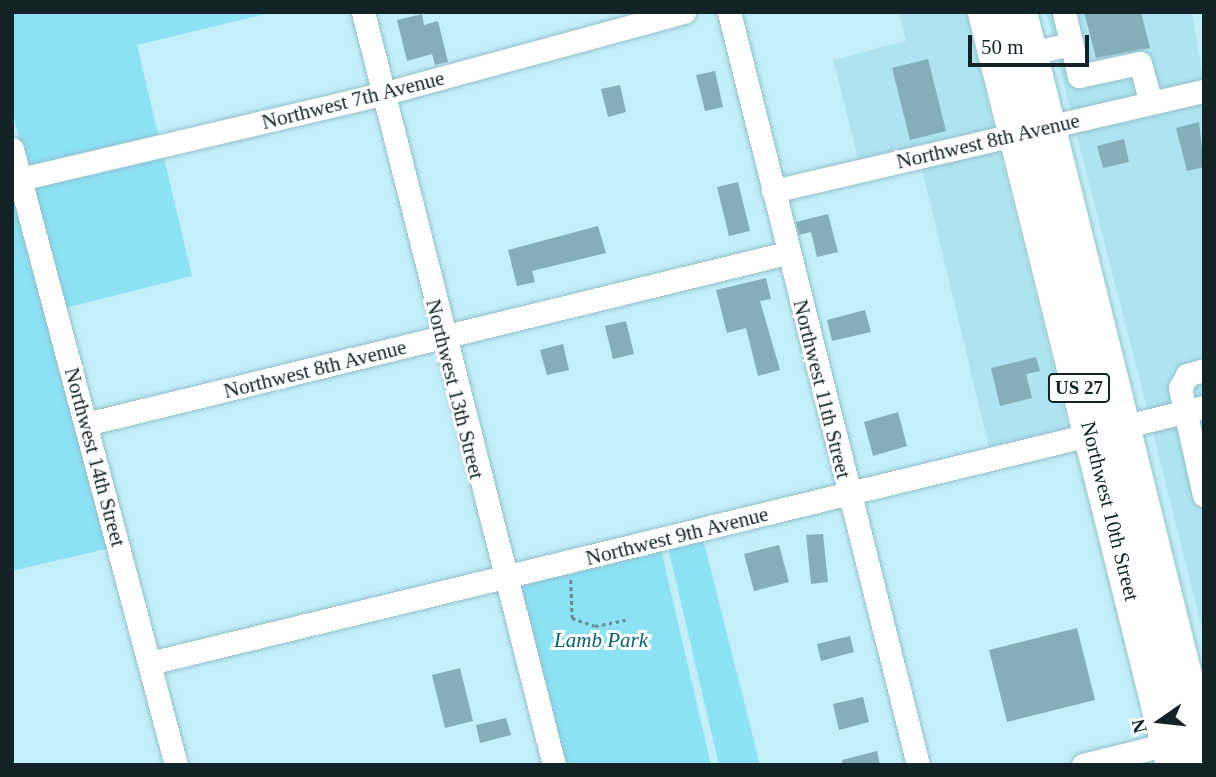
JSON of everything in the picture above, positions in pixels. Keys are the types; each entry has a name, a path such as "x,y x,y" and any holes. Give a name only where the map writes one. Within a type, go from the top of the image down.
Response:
{"highway":[{"name":"Northwest 10th Street","path":"985,12 1031,131 1106,430 1190,747"},
{"name":"Northwest 10th Street","path":"1019,12 1030,53 1031,131"}],"street":[{"name":"Northwest 13th Street","path":"363,12 442,339 554,765"},
{"name":"Northwest 7th Avenue","path":"20,179 382,94 684,12"},
{"name":"Northwest 11th Street","path":"729,12 787,253 918,765"},
{"path":"1064,12 1079,76 1140,63 1151,103"},
{"path":"1030,53 1071,44"},
{"name":"Northwest 8th Avenue","path":"773,191 1204,91"},
{"name":"Northwest 14th Street","path":"12,149 176,765"},
{"name":"Northwest 8th Avenue","path":"86,424 787,253"},
{"path":"1204,370 1187,375 1180,388 1193,410 1204,495"},
{"name":"Northwest 9th Avenue","path":"150,663 1193,410"},
{"path":"1083,765 1129,760 1190,747"}],"path":[{"path":"568,563 572,618 595,626 625,620"}],"shaded area":[{"path":"899,12 966,12 994,131 859,162 833,60 906,41"},
{"path":"1046,12 1192,12 1204,83 1071,113"},
{"path":"1204,100 1204,399 1148,412 1075,129"},
{"path":"998,147 1069,431 990,451 921,165"},
{"path":"1204,416 1204,636 1152,428"}],"green space":[{"path":"12,12 274,12 137,45 159,138 27,169 12,111"},
{"path":"163,154 192,276 65,308 31,184"},
{"path":"12,188 110,548 12,571"},
{"path":"703,539 760,765 719,765 668,547"},
{"name":"Lamb Park","path":"659,541 711,765 554,765 504,579"}],"building":[{"path":"1084,12 1141,12 1150,48 1096,58"},
{"path":"422,14 424,25 438,21 448,62 435,65 432,54 407,61 397,20"},
{"path":"928,59 946,131 910,140 892,68"},
{"path":"715,71 723,107 705,111 696,75"},
{"path":"620,85 626,112 608,117 601,89"},
{"path":"1199,122 1204,167 1187,171 1176,128"},
{"path":"1124,139 1129,162 1103,168 1097,146"},
{"path":"738,182 750,231 729,236 717,187"},
{"path":"828,214 838,252 817,257 811,232 799,235 796,222"},
{"path":"598,226 606,253 532,271 535,282 517,286 508,250"},
{"path":"766,278 771,299 760,301 780,370 758,376 746,328 727,333 716,290"},
{"path":"865,310 871,332 832,341 827,320"},
{"path":"626,321 634,354 613,359 605,326"},
{"path":"563,344 569,370 547,375 540,350"},
{"path":"1036,357 1040,371 1026,374 1032,398 1000,406 991,368"},
{"path":"898,412 907,446 873,456 864,422"},
{"path":"823,534 828,582 811,584 806,535"},
{"path":"779,545 789,582 754,591 744,554"},
{"path":"1077,628 1095,700 1007,722 989,650"},
{"path":"850,636 854,652 821,661 817,644"},
{"path":"460,668 473,721 445,728 432,675"},
{"path":"863,697 869,722 839,730 833,704"},
{"path":"506,718 511,735 480,743 476,725"},
{"path":"877,751 880,765 842,765 842,760"}]}
